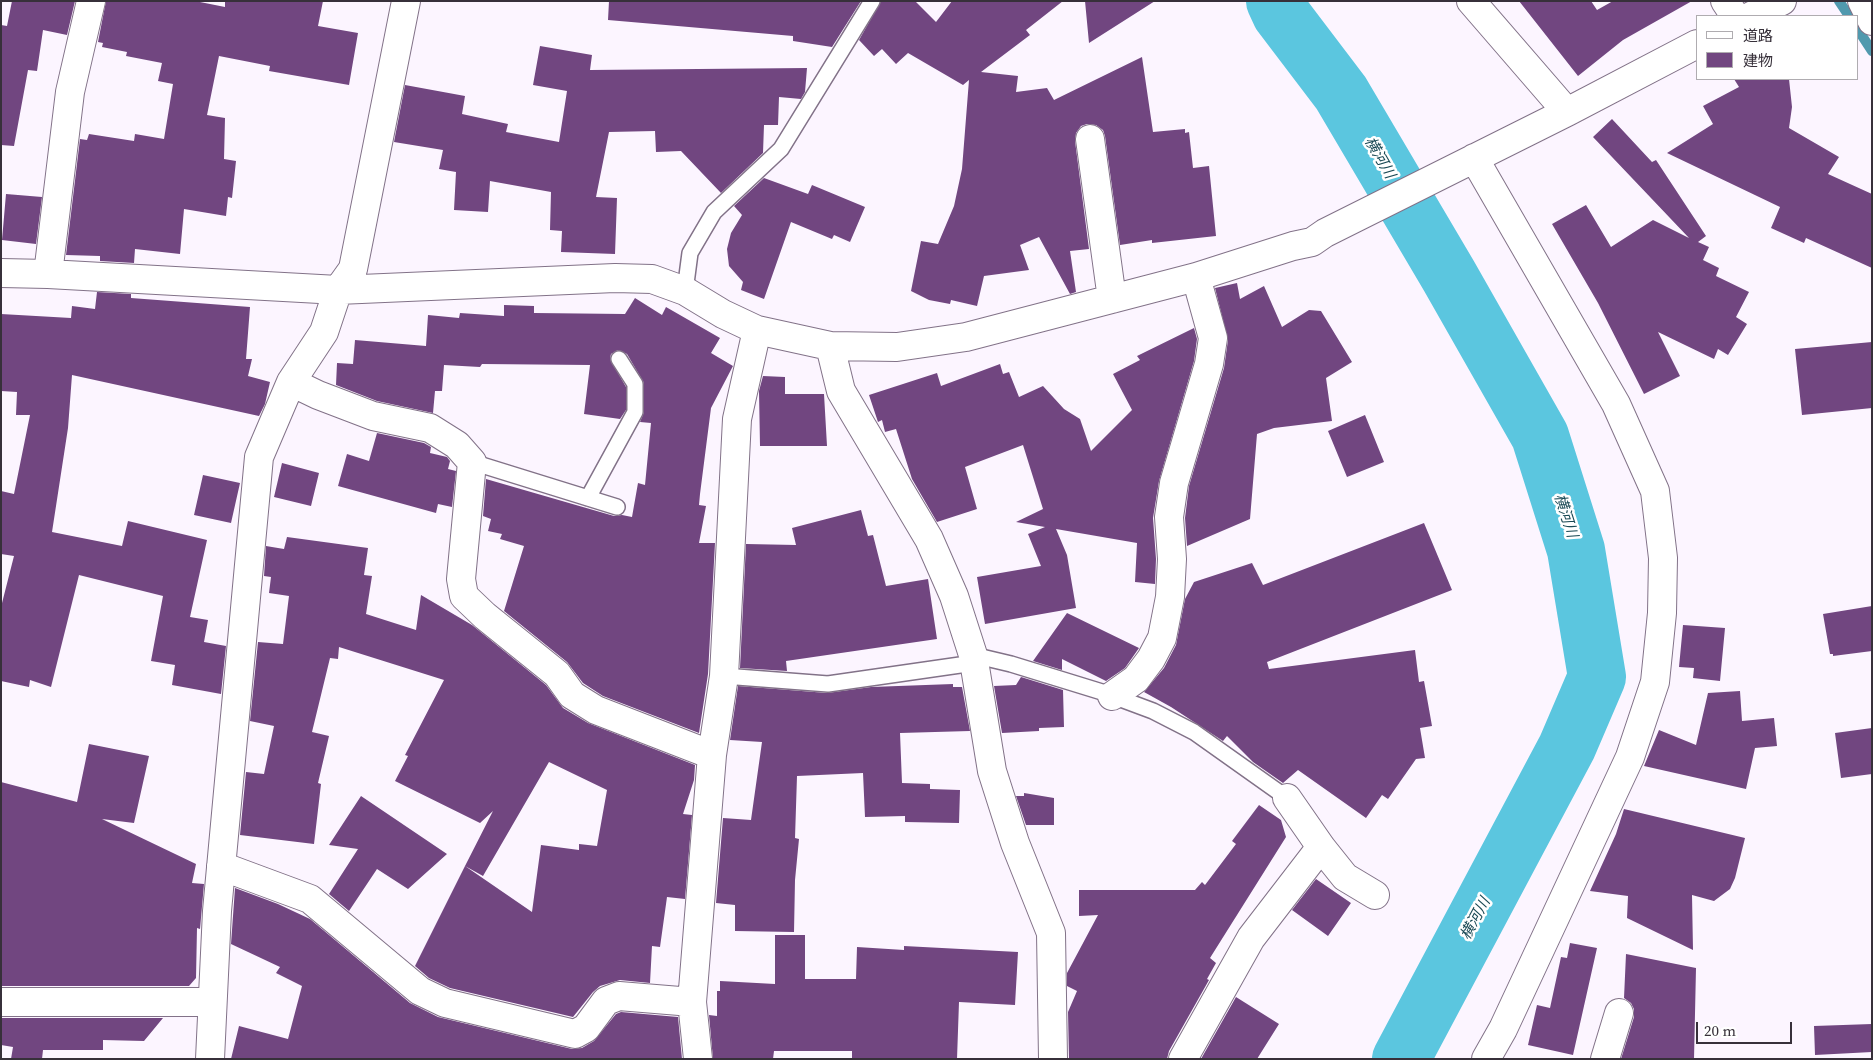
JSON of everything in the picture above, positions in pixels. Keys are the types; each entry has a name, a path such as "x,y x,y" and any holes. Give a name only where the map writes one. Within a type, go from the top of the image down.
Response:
{"street":[{"path":"48,274 70,92 91,1"},
{"path":"210,1059 217,911 259,457 291,382 324,332 338,290 353,269 406,1"},
{"path":"1471,1 1567,112"},
{"path":"1725,1 1734,15"},
{"path":"1753,15 1782,1"},
{"path":"1862,1 1872,21"},
{"path":"1,273 338,290 615,278 652,279 685,291 723,314 758,330 830,346 897,347 966,337 1196,278 1293,246 1312,242 1325,233 1567,112 1696,45"},
{"path":"1090,138 1112,299"},
{"path":"1474,158 1616,404 1655,491 1663,558 1662,612 1656,682 1630,757 1502,1029 1486,1059"},
{"path":"1112,696 1136,679 1151,659 1162,638 1170,597 1172,558 1169,517 1174,483 1209,364 1213,338 1196,278"},
{"path":"698,1059 692,1002 712,755 724,676 737,419 758,330"},
{"path":"830,346 841,391 932,547 954,596 974,659 992,771 1015,843 1051,933 1053,1059"},
{"path":"291,382 318,396 372,416 430,428 457,445 472,462 461,579 464,596 485,616 557,674 572,695 604,714 712,755"},
{"path":"1286,798 1345,877 1375,895"},
{"path":"1182,1059 1251,938 1321,847"},
{"path":"221,866 310,899 420,991 445,1003 575,1034 586,1028 606,1001 619,996 692,1002"},
{"path":"1,1002 212,1002"},
{"path":"1605,1059 1620,1013"},
{"path":"1501,1059 1504,1051 1502,1029"}],"lane":[{"path":"685,291 690,253 714,212 781,148 872,1"},
{"path":"588,498 635,412 635,384 619,359"},
{"path":"472,462 617,507"},
{"path":"724,676 828,684 974,659 1011,664 1153,711 1194,732 1286,798"}],"building":[{"path":"12,1 75,1 67,35 43,30 37,71 28,70 14,146 1,145 1,25 7,26"},
{"path":"106,1 195,1 225,7 225,1 323,1 318,26 358,33 349,85 269,71 270,66 219,56 207,115 225,118 224,159 236,161 232,198 228,197 226,216 184,209 180,254 135,249 134,263 100,261 100,256 66,255 80,139 87,140 89,134 134,141 135,134 164,139 173,84 158,81 162,63 126,56 127,52 102,47 103,43 98,42"},
{"path":"609,1 861,1 832,47 793,41 793,36 608,20"},
{"path":"881,1 915,1 936,22 952,1 1063,1 1026,30 1030,35 981,72 1018,76 1016,92 1047,88 1054,100 1142,57 1153,132 1185,129 1185,133 1189,132 1193,168 1209,166 1216,236 1152,243 1152,240 1120,245 1105,136 1103,130 1096,125 1087,124 1081,126 1076,133 1075,141 1089,249 1070,251 1076,292 1070,294 1039,237 1020,245 1029,270 984,276 977,306 951,300 950,304 929,300 911,291 921,241 938,244 954,206 962,169 969,80 963,85 908,53 896,64 882,49 874,56 859,40"},
{"path":"1085,1 1155,1 1089,43"},
{"path":"1519,1 1591,1 1597,10 1613,1 1692,1 1623,40 1578,76"},
{"path":"540,46 592,55 590,70 807,68 805,92 801,99 779,97 778,125 764,125 763,153 721,193 681,151 656,152 655,131 609,132 596,197 617,198 615,254 561,252 562,231 550,230 551,192 490,181 488,212 454,210 456,172 439,169 443,150 394,142 405,85 465,96 462,114 508,124 506,132 559,142 567,91 533,85"},
{"path":"1735,80 1789,80 1792,107 1789,128 1839,157 1828,174 1872,194 1872,268 1806,238 1804,243 1771,228 1780,207 1667,153 1713,124 1703,106 1739,87"},
{"path":"1612,119 1652,162 1656,160 1706,236 1698,242 1709,247 1703,260 1719,268 1716,276 1749,292 1736,317 1747,324 1728,355 1718,349 1714,359 1658,332 1680,376 1644,394 1598,303 1552,224 1586,205 1611,247 1653,220 1689,238 1593,137"},
{"path":"764,178 808,194 812,185 865,207 850,242 834,235 832,239 791,222 764,299 741,290 743,282 729,266 727,249 731,233 742,215 734,206"},
{"path":"6,194 42,197 36,244 2,240"},
{"path":"1237,283 1240,299 1264,286 1282,327 1309,310 1321,311 1352,362 1326,378 1332,421 1274,428 1257,434 1250,519 1187,546 1185,518 1189,486 1224,368 1228,340 1215,288"},
{"path":"97,292 131,294 131,298 250,307 246,359 252,359 248,376 270,382 265,404 259,416 72,375 68,428 52,532 122,546 128,521 207,540 190,617 208,620 204,642 226,646 221,694 172,685 175,665 151,661 163,596 79,575 51,687 30,680 29,687 1,681 1,607 14,556 1,554 1,491 14,494 30,415 16,415 17,392 1,391 1,314 71,318 72,306 95,309"},
{"path":"635,298 662,315 666,307 720,338 711,353 733,366 711,408 700,494 699,505 706,506 699,543 715,543 708,674 699,733 603,696 583,683 567,662 504,611 524,546 500,539 502,534 488,531 491,519 483,516 486,479 614,516 632,517 638,483 645,485 651,423 640,422 644,412 644,383 627,354 618,350 611,354 610,359 626,387 626,410 620,419 584,414 590,365 482,364 480,367 444,365 442,391 435,391 433,413 377,401 336,385 337,363 353,364 355,340 426,346 428,315 459,318 460,313 504,316 504,305 534,306 534,313 625,314"},
{"path":"1194,328 1197,339 1194,361 1159,481 1153,518 1156,559 1155,584 1135,582 1137,543 1056,529 1067,555 1076,608 985,624 977,577 1041,566 1028,534 1045,527 1016,522 1043,509 1023,445 965,467 977,509 937,522 912,479 896,429 885,432 882,420 878,422 869,395 937,373 941,386 1000,364 1003,374 1009,372 1019,397 1043,386 1064,409 1080,419 1091,451 1132,410 1113,374 1140,360 1137,356"},
{"path":"1872,342 1872,408 1802,415 1795,349"},
{"path":"763,376 785,377 785,394 824,394 827,446 760,446 759,391"},
{"path":"1365,415 1384,462 1347,477 1328,431"},
{"path":"377,433 424,443 431,447 430,453 447,457 450,461 448,469 456,471 452,507 438,504 436,513 338,486 347,454 369,461"},
{"path":"282,463 319,473 311,506 274,497"},
{"path":"203,475 240,483 231,523 194,515"},
{"path":"861,510 868,536 873,535 886,586 928,579 937,639 786,661 787,671 740,668 746,544 796,545 792,528"},
{"path":"1424,523 1452,590 1267,662 1269,669 1415,650 1419,682 1424,681 1432,726 1420,728 1425,758 1416,759 1388,799 1382,795 1366,818 1298,770 1283,783 1253,762 1227,736 1223,741 1144,692 1164,668 1176,645 1185,599 1194,582 1252,563 1263,585"},
{"path":"287,537 368,548 364,575 372,576 366,614 416,630 421,595 472,625 546,685 563,708 588,723 695,765 694,780 683,814 692,815 685,899 667,897 660,947 652,946 650,983 620,980 600,986 573,1017 450,988 429,978 415,966 465,866 493,811 480,823 395,781 408,756 405,755 444,680 339,647 338,659 330,658 312,732 329,736 318,783 321,784 314,844 240,835 246,772 264,774 274,726 250,721 258,642 283,644 289,596 269,593 271,577 264,576 266,546 284,549","holes":["549,762 607,790 597,846 579,844 579,850 541,845 532,912 465,866 483,876"]},
{"path":"1872,606 1872,651 1833,656 1833,654 1830,654 1823,614"},
{"path":"1067,613 1139,648 1125,668 1106,681 1062,659 1062,670 1033,661"},
{"path":"1683,625 1725,628 1720,681 1693,678 1694,668 1679,667"},
{"path":"1021,677 1063,690 1064,727 1039,728 1039,731 1002,733 994,686 1016,685"},
{"path":"953,684 953,687 962,687 970,731 900,733 902,783 930,784 930,789 960,790 959,823 905,822 905,816 865,817 863,773 797,776 795,838 799,839 795,880 794,932 735,931 735,905 716,903 723,818 751,820 762,742 730,740 738,686 827,693 871,687"},
{"path":"1740,691 1742,721 1774,718 1777,746 1755,748 1746,789 1644,766 1659,730 1696,745 1708,693"},
{"path":"1872,728 1872,774 1841,778 1835,733"},
{"path":"89,744 149,756 134,823 102,819 196,864 192,883 204,884 200,929 197,928 196,978 189,986 1,986 1,782 77,802"},
{"path":"1024,793 1054,798 1054,825 1026,825 1016,796 1024,796"},
{"path":"361,796 447,854 408,889 377,869 349,911 329,894 358,849 329,845"},
{"path":"1259,805 1281,820 1286,837 1210,958 1216,963 1207,979 1209,980 1169,1051 1167,1059 1069,1059 1068,1012 1077,991 1067,986 1067,973 1098,915 1079,916 1079,890 1195,890 1202,882 1205,885 1236,844 1232,841"},
{"path":"1624,809 1745,838 1735,878 1730,889 1714,901 1692,895 1693,950 1627,918 1628,896 1590,891 1616,834"},
{"path":"1316,879 1351,903 1328,936 1292,910"},
{"path":"235,888 278,904 310,919 410,1003 438,1017 572,1049 582,1048 594,1041 616,1014 621,1012 678,1017 682,1059 231,1059 239,1026 288,1039 302,986 276,973 280,967 231,944"},
{"path":"775,935 805,935 805,979 856,979 857,947 904,950 904,946 1018,952 1015,1005 959,1002 957,1059 874,1059 852,1058 852,1051 774,1051 773,1059 713,1059 709,1015 717,1016 717,991 720,991 720,981 775,984"},
{"path":"1570,943 1597,948 1573,1055 1528,1045 1537,1005 1550,1008 1561,957 1567,958"},
{"path":"1626,954 1696,968 1694,1059 1621,1059 1634,1017 1634,1009 1631,1003 1624,998"},
{"path":"1236,997 1279,1024 1257,1059 1201,1059"},
{"path":"1,1018 163,1018 144,1041 103,1040 103,1050 43,1050 42,1059 11,1059 13,1047 1,1045"},
{"path":"1872,1024 1872,1052 1815,1055 1814,1026"}],"waterway":[{"name":"横河川","path":"1275,1 1281,14 1341,93 1449,276 1540,436 1576,550 1597,677 1567,747 1401,1059"},
{"path":"1839,1 1848,15"},
{"path":"1858,30 1872,51"}]}
